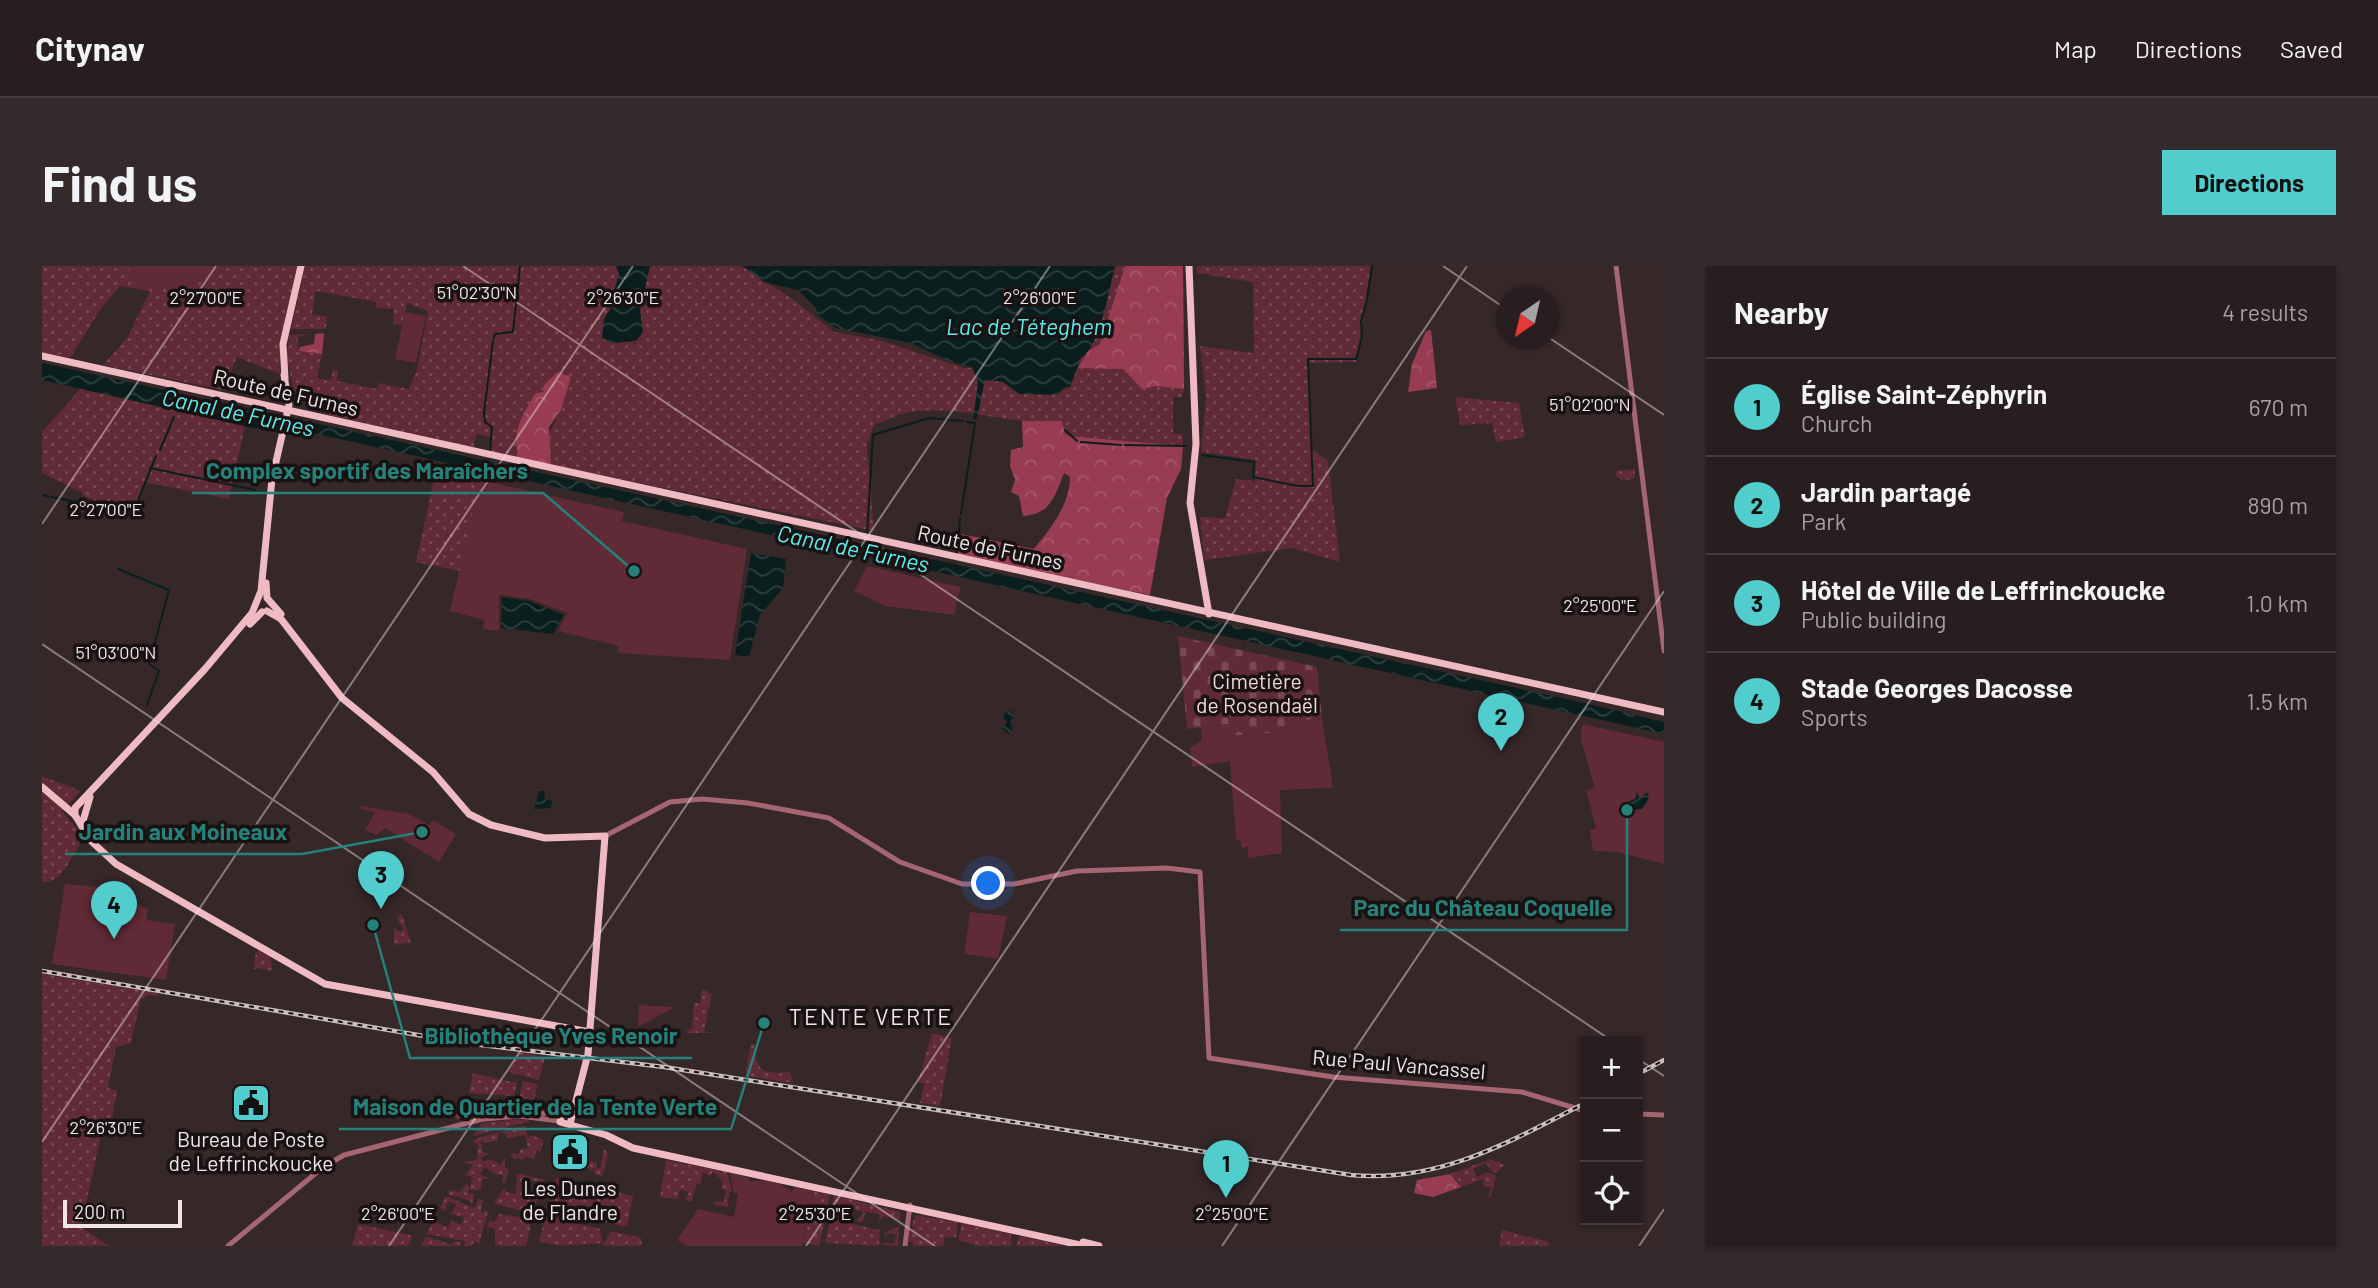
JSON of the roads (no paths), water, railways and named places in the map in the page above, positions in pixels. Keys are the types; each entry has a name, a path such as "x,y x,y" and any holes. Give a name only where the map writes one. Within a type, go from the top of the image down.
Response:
{"main road":[{"path":"205,669 266,606 270,527 286,411 283,342 301,266"},
{"path":"1190,266 1196,439 1189,503 1209,614"},
{"name":"Route de Furnes","path":"42,356 1664,714"},
{"path":"76,811 246,623 256,602 272,477 283,429"},
{"path":"256,602 266,606 280,618 340,695 385,735 431,770 454,798 477,819 532,835 562,839 605,836 586,1069 569,1115 560,1121"},
{"path":"256,602 266,606"},
{"path":"42,787 58,801 76,811 86,813"},
{"path":"87,836 83,825 94,790"},
{"path":"76,811 87,836 118,865 329,986 590,1031"},
{"path":"569,1115 633,1148 1099,1246"},
{"path":"910,1206 1085,1246"}],"street":[{"path":"1616,266 1664,652"},
{"name":"Rue Paul Vancassel","path":"605,836 670,802 711,799 834,820 894,860 935,877 965,885 1014,884 1077,871 1169,869 1200,872 1209,1058 1337,1077 1525,1092 1580,1109"},
{"path":"1643,1114 1664,1115"},
{"path":"228,1246 337,1158 477,1121 569,1115"},
{"path":"525,1116 560,1121"},
{"path":"905,1246 910,1206"}],"water":[{"path":"616,266 650,266 640,311 643,332 636,341 613,343 602,338 604,319 613,305 611,301 619,274"},
{"name":"Lac de Téteghem","path":"743,266 1115,266 1099,329 1088,352 1081,358 1070,387 1065,387 1057,395 1019,394 1003,382 985,380 977,418 973,420 978,382 972,367 949,361 911,343 836,328 818,315 816,308 798,290 764,282"},
{"name":"Canal de Furnes","path":"42,363 1589,704 1664,722 1664,734 304,431 277,426 263,430 42,380"},
{"path":"751,553 786,559 783,588 760,615 749,657 735,655"},
{"path":"502,597 529,601 564,615 553,634 501,628"},
{"path":"1006,711 1015,715 1010,722 1013,730 1008,734 1002,728 1007,722 1003,717"},
{"path":"539,791 544,791 545,799 552,801 551,808 534,809"},
{"path":"1636,792 1640,798 1647,792 1649,798 1642,809 1634,810 1628,802 1636,798"}],"waterway":[{"path":"490,452 492,427 485,422 484,413 493,341 495,334 513,332 520,266"},
{"path":"1202,455 1254,462 1253,477 1298,486 1313,486 1308,359 1356,359 1362,337 1361,321 1372,266"},
{"name":"Canal de Furnes","path":"160,450 174,417"},
{"name":"Canal de Furnes","path":"867,534 873,435 929,418 963,421"},
{"path":"961,514 975,423 967,422"},
{"path":"1065,430 1077,441"},
{"path":"1081,442 1121,445"},
{"path":"1125,445 1186,446"},
{"path":"89,505 132,515 156,456"},
{"path":"150,468 256,490"},
{"path":"42,495 76,502"},
{"path":"957,555 960,518"},
{"path":"118,569 169,590 149,664 159,671 147,705"}],"railway":[{"path":"42,971 465,1043 664,1067 1351,1175 1383,1176 1444,1166 1501,1145 1580,1106"},
{"path":"1643,1071 1664,1060"}],"place":[{"name":"Complex sportif des Maraîchers","path":"634,571"},
{"name":"Jardin partagé","path":"1501,751"},
{"name":"Parc du Château Coquelle","path":"1627,810"},
{"name":"Jardin aux Moineaux","path":"422,832"},
{"name":"Hôtel de Ville de Leffrinckoucke","path":"381,909"},
{"name":"Bibliothèque Yves Renoir","path":"373,925"},
{"name":"Stade Georges Dacosse","path":"114,939"},
{"name":"Maison de Quartier de la Tente Verte","path":"764,1023"},
{"name":"Bureau de Poste de Leffrinckoucke","path":"251,1103"},
{"name":"Les Dunes de Flandre","path":"570,1152"},
{"name":"Église Saint-Zéphyrin","path":"1226,1198"}],"district":[{"name":"TENTE VERTE","path":"871,1017"}],"park label":[{"name":"Cimetière de Rosendaël","path":"1257,694"}]}
